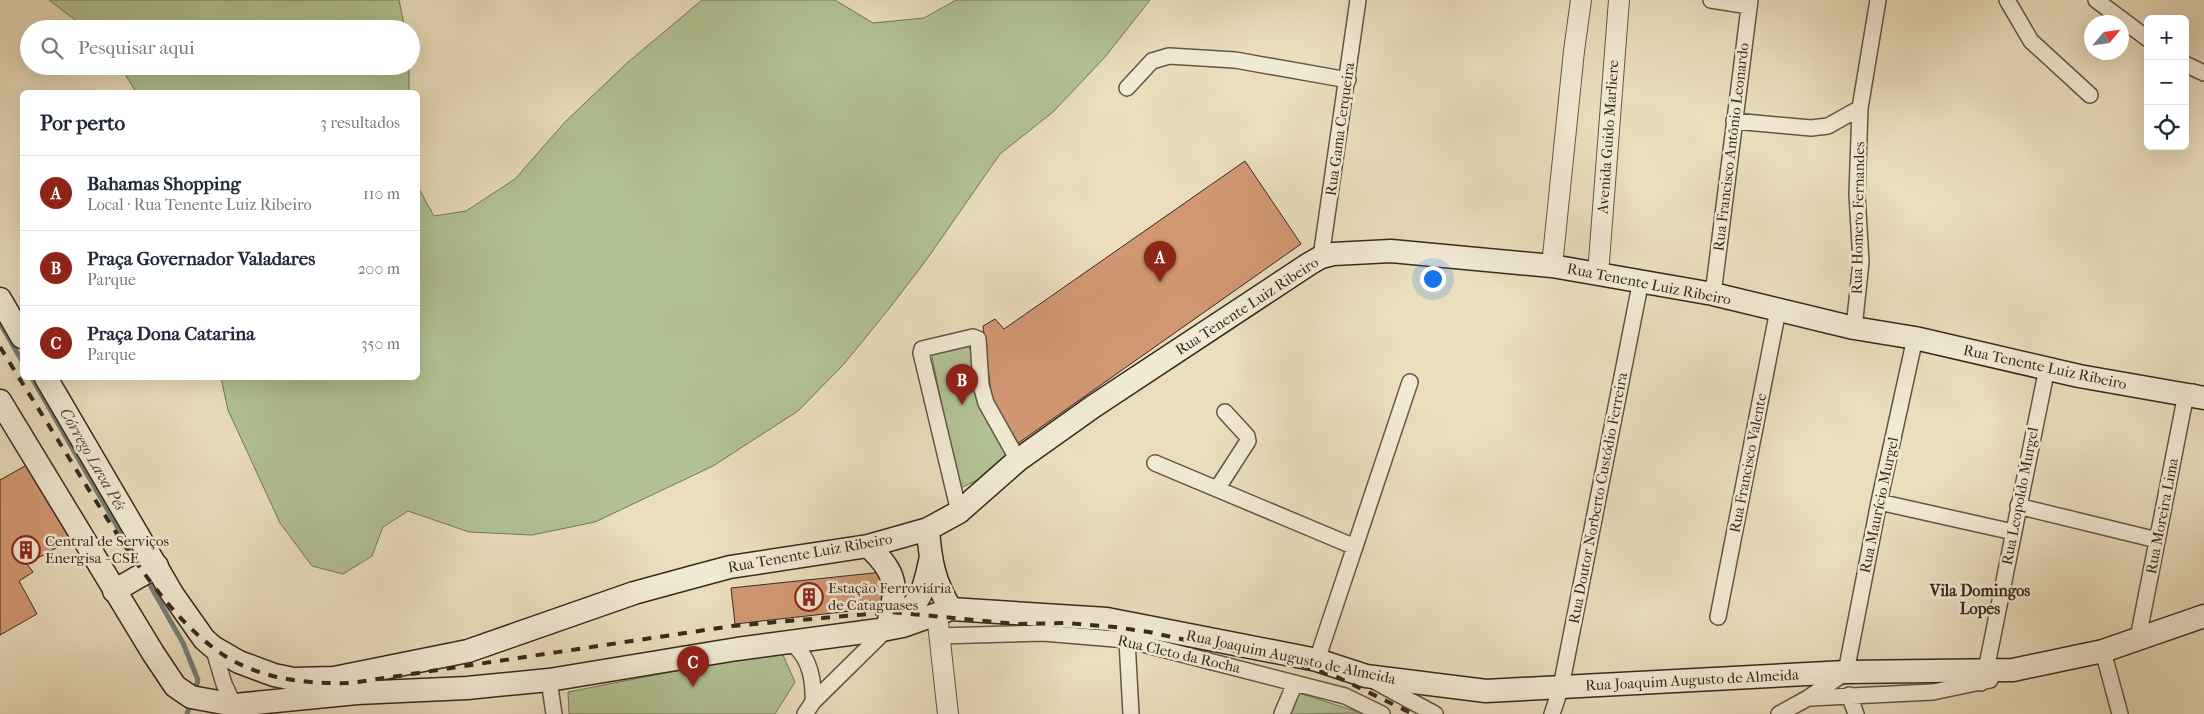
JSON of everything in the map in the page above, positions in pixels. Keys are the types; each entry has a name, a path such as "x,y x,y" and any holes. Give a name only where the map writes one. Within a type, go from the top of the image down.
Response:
{"main road":[{"name":"Rua Tenente Luiz Ribeiro","path":"47,380 173,596 204,639 213,647 239,662 274,675 311,680 334,678 468,651 634,593 689,578 730,568 868,546 928,529 959,512 1018,460 1094,406 1321,257 1333,254 1391,251 1552,266 1641,280 1713,294 1854,328 1915,338 2106,382 2198,394"},
{"path":"2,306 20,334"},
{"path":"0,401 114,591 176,686 191,697 229,707"},
{"path":"888,629 916,604 925,589 930,561 928,529"},
{"path":"868,546 884,560 893,577 894,593 888,629"},
{"path":"930,561 944,598 941,621"},
{"path":"114,591 157,566"},
{"name":"Rua Joaquim Augusto de Almeida","path":"229,707 357,693 467,688 549,680 672,659 941,621 1107,619 1317,660 1366,676 1486,691 1846,672 1983,677 2103,651 2204,616"}],"street":[{"name":"Rua Gama Cerqueira","path":"1321,257 1348,80 1358,0"},
{"path":"1552,266 1581,0"},
{"name":"Avenida Guido Marliere","path":"1598,274 1618,0"},
{"path":"1712,0 1750,3"},
{"name":"Rua Homero Fernandes","path":"1854,328 1861,262 1857,194 1860,108 1878,0"},
{"path":"2007,0 2031,41 2090,95"},
{"path":"2096,0 2144,36"},
{"name":"Rua Francisco Antônio Leonardo","path":"1713,294 1750,3"},
{"path":"1127,88 1152,61 1169,56 1235,60 1348,80"},
{"path":"2189,66 2204,73"},
{"path":"1734,121 1811,128 1828,126 1860,108"},
{"name":"Rua Doutor Norberto Custódio Ferreira","path":"1552,714 1560,687 1641,280"},
{"name":"Rua Francisco Valente","path":"1718,616 1778,310"},
{"path":"959,512 921,354 922,349 973,337 978,339 981,385 986,403 1018,460"},
{"name":"Rua Maurício Murgel","path":"1846,672 1879,502 1915,338"},
{"name":"Rua Leopoldo Murgel","path":"1983,677 2047,368"},
{"path":"1317,660 1410,382"},
{"name":"Rua Moreira Lima","path":"2138,638 2157,540 2198,394"},
{"path":"1217,488 1248,441 1247,436 1225,412"},
{"path":"1155,463 1355,547"},
{"path":"1879,502 2013,532"},
{"path":"2018,506 2157,540"},
{"path":"941,621 948,714"},
{"name":"Rua Cleto da Rocha","path":"941,621 1043,633 1127,640 1345,696 1382,714"},
{"path":"809,708 888,629"},
{"path":"1127,640 1132,714"},
{"path":"790,642 800,649 814,679 809,708"},
{"path":"213,647 229,707"},
{"path":"2103,651 2120,714"},
{"path":"1779,714 1808,698 1846,672"},
{"path":"1366,676 1435,714"},
{"path":"1808,698 1933,692 1983,677"},
{"path":"549,680 554,714"},
{"path":"1282,714 1295,683"},
{"path":"1849,695 1856,714"}],"green space":[{"path":"49,0 399,0 403,20 75,20"},
{"path":"702,0 835,0 873,23 924,18 956,0 1150,0 1105,57 1053,112 1000,154 927,259 888,310 844,364 798,411 713,466 595,522 532,535 469,532 408,511 383,527 372,556 343,574 312,566 280,523 228,410 221,380 420,380 420,191 434,216 466,211 515,179 565,122 627,63"},
{"path":"126,75 409,75 409,90 135,90"},
{"path":"969,344 980,390 1012,455 983,477 959,489 931,352"},
{"path":"782,653 795,682 775,714 569,714 568,692 747,657"},
{"path":"1299,693 1361,713 1290,714"}],"building":[{"path":"1245,161 1301,244 1017,444 992,402 983,326 995,319 1004,329"},
{"name":"Central de Serviços Energisa - CSE","path":"32,462 76,537 27,564 33,572 19,581 37,614 0,635 0,480"},
{"name":"Estação Ferroviária de Cataguases","path":"883,572 887,607 735,624 731,588"}],"waterway":[{"name":"Córrego Lava Pés","path":"0,323 20,358"},
{"name":"Córrego Lava Pés","path":"33,380 141,568"},
{"name":"Córrego Lava Pés","path":"146,578 183,643 198,680 195,691"},
{"name":"Córrego Lava Pés","path":"187,714 191,701"}],"railway":[{"path":"0,347 20,379"},
{"path":"20,380 112,527 147,578 167,602 208,644 244,666 273,676 320,683 351,683 732,626 891,612 1016,624 1067,623 1149,632 1296,664 1335,676 1413,714"}],"place":[{"name":"Bahamas Shopping","path":"1160,282"},
{"name":"Praça Governador Valadares","path":"962,405"},
{"name":"Central de Serviços Energisa - CSE","path":"26,550"},
{"name":"Estação Ferroviária de Cataguases","path":"809,597"},
{"name":"Praça Dona Catarina","path":"693,687"}],"district":[{"name":"Vila Domingos Lopes","path":"1980,599"}]}
